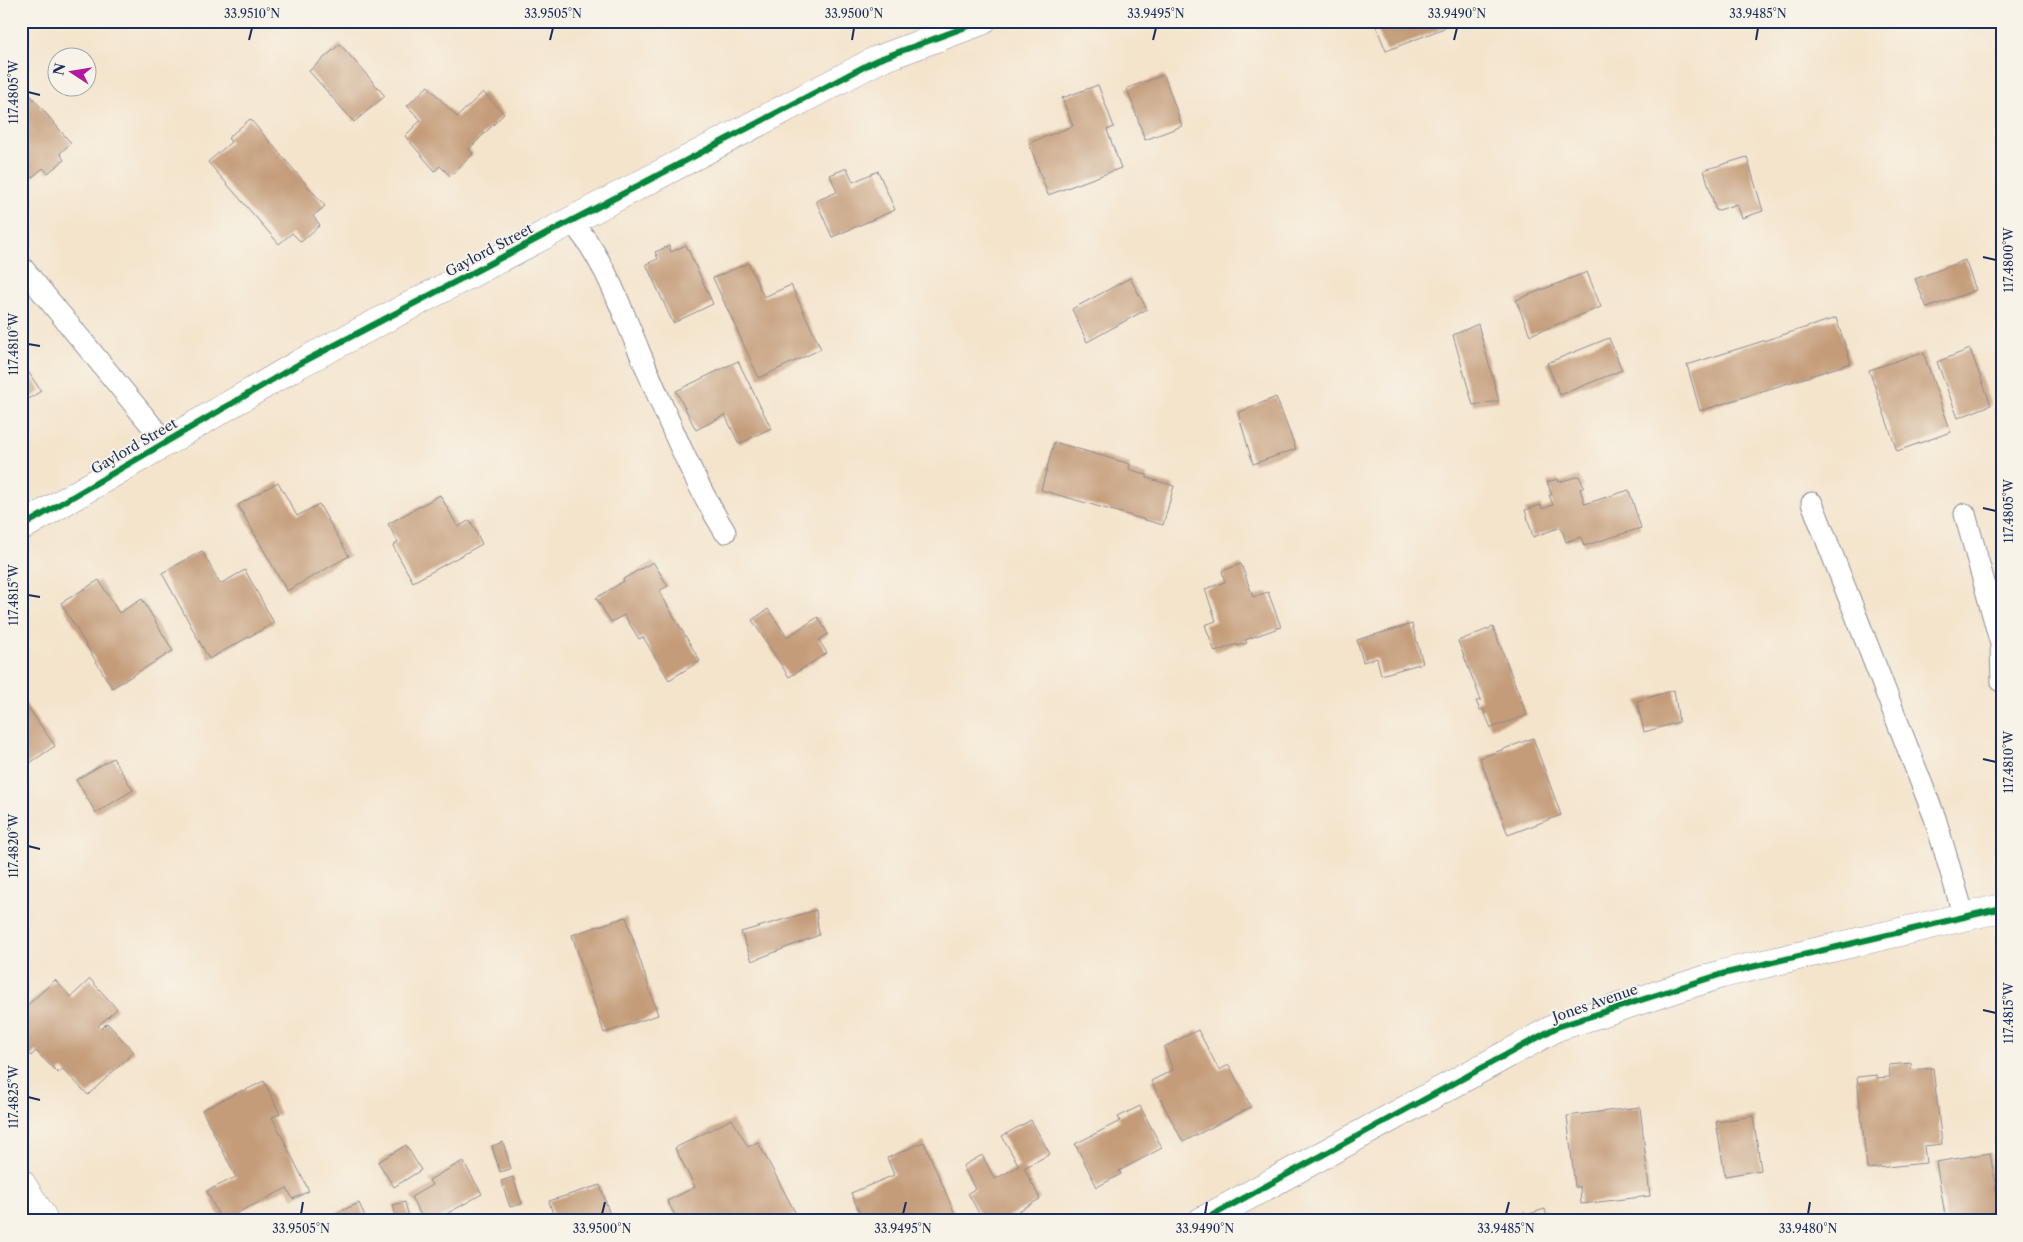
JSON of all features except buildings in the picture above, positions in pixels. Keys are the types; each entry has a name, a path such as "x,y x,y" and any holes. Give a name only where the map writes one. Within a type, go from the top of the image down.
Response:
{"street":[{"name":"Gaylord Street","path":"21,527 299,364 571,220 877,60 982,21"},
{"name":"Jones Avenue","path":"1202,1221 1557,1027 1722,974 2002,908"},
{"path":"21,1183 42,1216 43,1221"}],"lane":[{"path":"571,220 588,239 611,285 654,387 706,501 725,532"},
{"path":"21,266 165,442"},
{"path":"1812,503 1935,818 1964,917"},
{"path":"1965,514 2001,644 2002,682"}],"cycle path":[{"path":"21,527 299,364 877,60 982,21"},
{"path":"1202,1221 1557,1027 1722,974 2002,908"}]}
